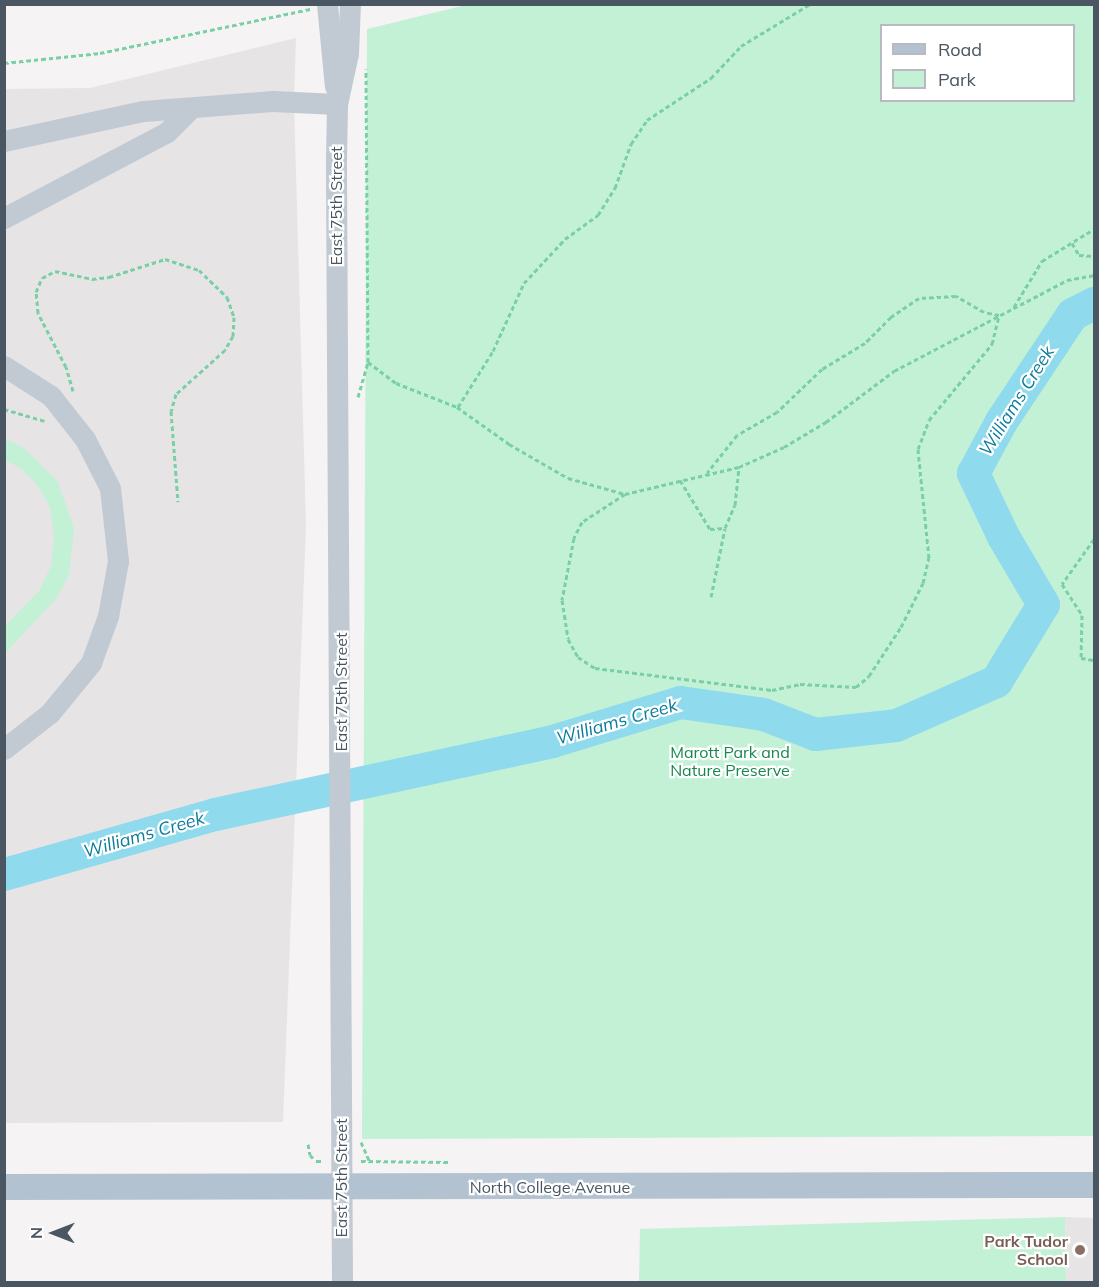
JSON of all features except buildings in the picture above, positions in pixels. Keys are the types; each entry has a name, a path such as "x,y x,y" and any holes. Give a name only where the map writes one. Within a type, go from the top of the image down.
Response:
{"main road":[{"name":"North College Avenue","path":"4,1187 1095,1185"}],"street":[{"name":"East 75th Street","path":"337,103 348,53 350,4"},
{"name":"East 75th Street","path":"321,6 337,103 342,1282"},
{"path":"4,141 143,111 273,101 337,103"},
{"path":"4,218 167,132 191,108"},
{"path":"4,366 51,396 85,439 110,488 118,561 108,616 91,663 50,713 4,749"}],"path":[{"path":"457,407 493,351 524,283 565,239 598,215 615,188 631,144 647,120 711,78 741,46 810,4"},
{"path":"4,63 100,53 321,6"},
{"path":"356,402 368,362 366,64"},
{"path":"1014,307 1042,261 1095,229"},
{"path":"1072,243 1079,255 1095,256"},
{"path":"4,409 38,421 52,420 72,402 72,384 38,313 36,292 42,278 55,271 92,279 108,277 165,260 199,270 226,297 234,317 233,336 225,350 176,394 171,411 178,501"},
{"path":"999,315 992,344 929,420 918,449 929,558 923,583 901,627 869,676 856,687 800,684 772,690 618,672 595,668 578,657 568,639 562,600 574,538 582,522 624,494 738,466 826,423 894,371 999,315 1014,307 1067,280 1095,275"},
{"path":"707,473 737,435 777,412 822,369 865,343 891,317 919,298 956,296 984,312 999,315"},
{"path":"368,362 396,382 457,407 509,444 568,478 624,494"},
{"path":"711,597 725,528 735,505 738,466"},
{"path":"680,480 710,529 725,528"},
{"path":"1095,539 1062,584 1082,615 1081,658 1095,660"},
{"path":"354,1136 366,1147 370,1162"},
{"path":"308,1144 310,1155 316,1161"}],"shaded area":[{"path":"296,38 294,102 306,525 283,1122 5,1123 4,89 90,88"},
{"name":"Park Tudor School","path":"1065,1217 1094,1218 1094,1282 1066,1282"}],"green space":[{"name":"Marott Park and Nature Preserve","path":"470,4 1094,5 1094,1136 362,1139 367,29"},
{"path":"5,439 24,448 58,482 74,529 69,575 56,599 5,653 5,626 39,591 51,566 54,537 50,507 37,485 22,469 5,460"},
{"path":"1065,1217 1066,1282 639,1282 640,1229"}],"waterway":[{"name":"Williams Creek","path":"4,874 215,814 552,741 680,702 763,714 815,734 896,725 996,681 1043,604 1003,536 973,473 1001,421 1072,314 1094,303"}],"place":[{"name":"Park Tudor School","path":"1080,1250"}]}
